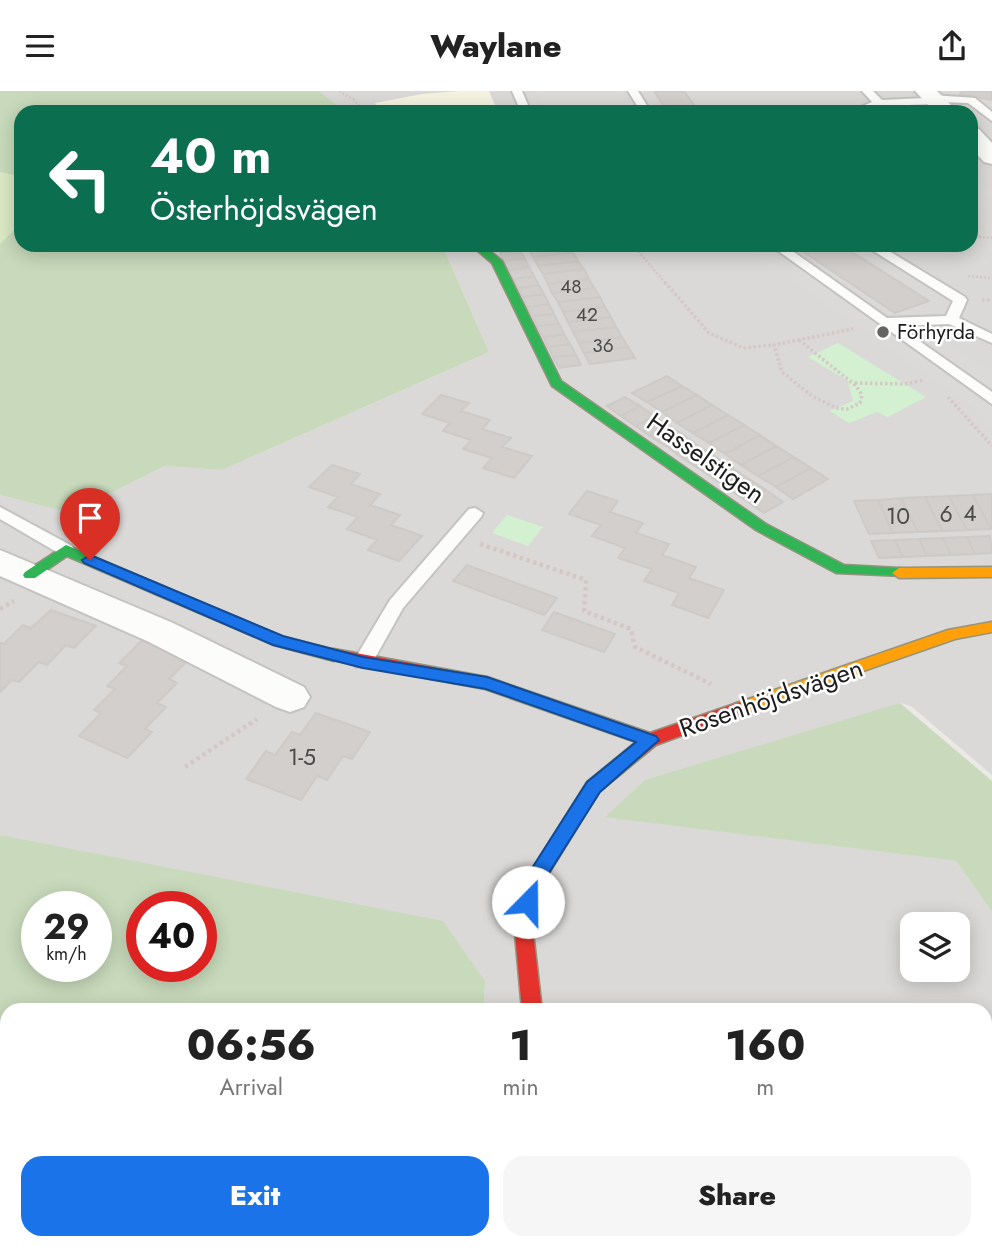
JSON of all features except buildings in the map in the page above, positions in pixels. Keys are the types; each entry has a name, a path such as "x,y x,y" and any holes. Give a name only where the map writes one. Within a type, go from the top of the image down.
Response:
{"street":[{"name":"Hasselstigen","path":"486,252 497,261 556,383 761,527 841,570 992,572"},
{"path":"15,569 66,549 279,641 363,663 487,683 650,740"},
{"path":"15,569 160,632 290,697"},
{"name":"Rosenhöjdsvägen","path":"531,1003 523,923 534,881 593,787 650,740 953,634 992,627"}],"lane":[{"path":"517,91 523,105"},
{"path":"867,91 879,103"},
{"path":"874,105 940,98 971,100 977,105"},
{"path":"978,106 992,118"},
{"path":"786,252 992,399"},
{"path":"881,252 960,300 951,320"},
{"path":"886,321 951,320 992,339"},
{"path":"0,512 66,549"},
{"path":"363,663 396,604 475,513"}],"path":[{"path":"339,91 356,105"},
{"path":"639,252 709,333 743,348 774,345 853,329"},
{"path":"774,345 782,372 812,395 836,408 847,409 860,403 862,395 855,383 813,355 799,340"},
{"path":"855,383 905,384 924,380"},
{"path":"456,535 586,580 584,611 631,629 635,647 721,688"},
{"path":"186,767 290,697"}],"shaded area":[{"path":"319,91 992,91 992,775 911,706 900,703 605,816 956,861 992,912 992,1003 484,1003 485,981 217,900 217,891 186,891 0,835 0,495 71,513 165,466 222,470 489,352 445,252 978,252 978,105 337,105"},
{"path":"489,91 495,105 375,103 422,94"},
{"path":"536,91 621,91 630,105 543,105"},
{"path":"978,182 992,189 992,196 984,199 992,206 978,211"},
{"name":"Förhyrda","path":"751,252 786,252 924,349 947,343 992,371 992,430 970,405"}],"green space":[{"path":"0,91 319,91 337,105 14,105 14,175 0,172"},
{"path":"0,172 14,175 14,230 0,244"},
{"path":"14,230 14,252 445,252 489,352 222,470 165,466 71,513 0,495 0,244"},
{"path":"838,343 926,397 888,417 877,412 849,423 830,411 853,401 848,381 808,357"},
{"path":"507,515 543,527 528,546 492,533"},
{"path":"900,703 992,781 992,912 956,861 605,817 645,780"},
{"path":"0,835 443,921 485,981 484,1003 0,1003"}],"traffic: fast":[{"path":"485,252 497,261 556,383 761,527 841,570 899,573"},
{"path":"30,575 66,550 279,641 334,655"}],"traffic: slow":[{"path":"899,573 992,572"},
{"path":"740,708 953,634 992,627"}],"traffic: jam":[{"path":"334,655 487,683 650,740"},
{"path":"531,1003 523,923 534,881 593,787 650,740 740,708"}],"place":[{"name":"Förhyrda","path":"883,332"}],"route":[{"path":"90,560 279,641 363,663 487,683 650,740 593,787 534,881 528,902"}]}
